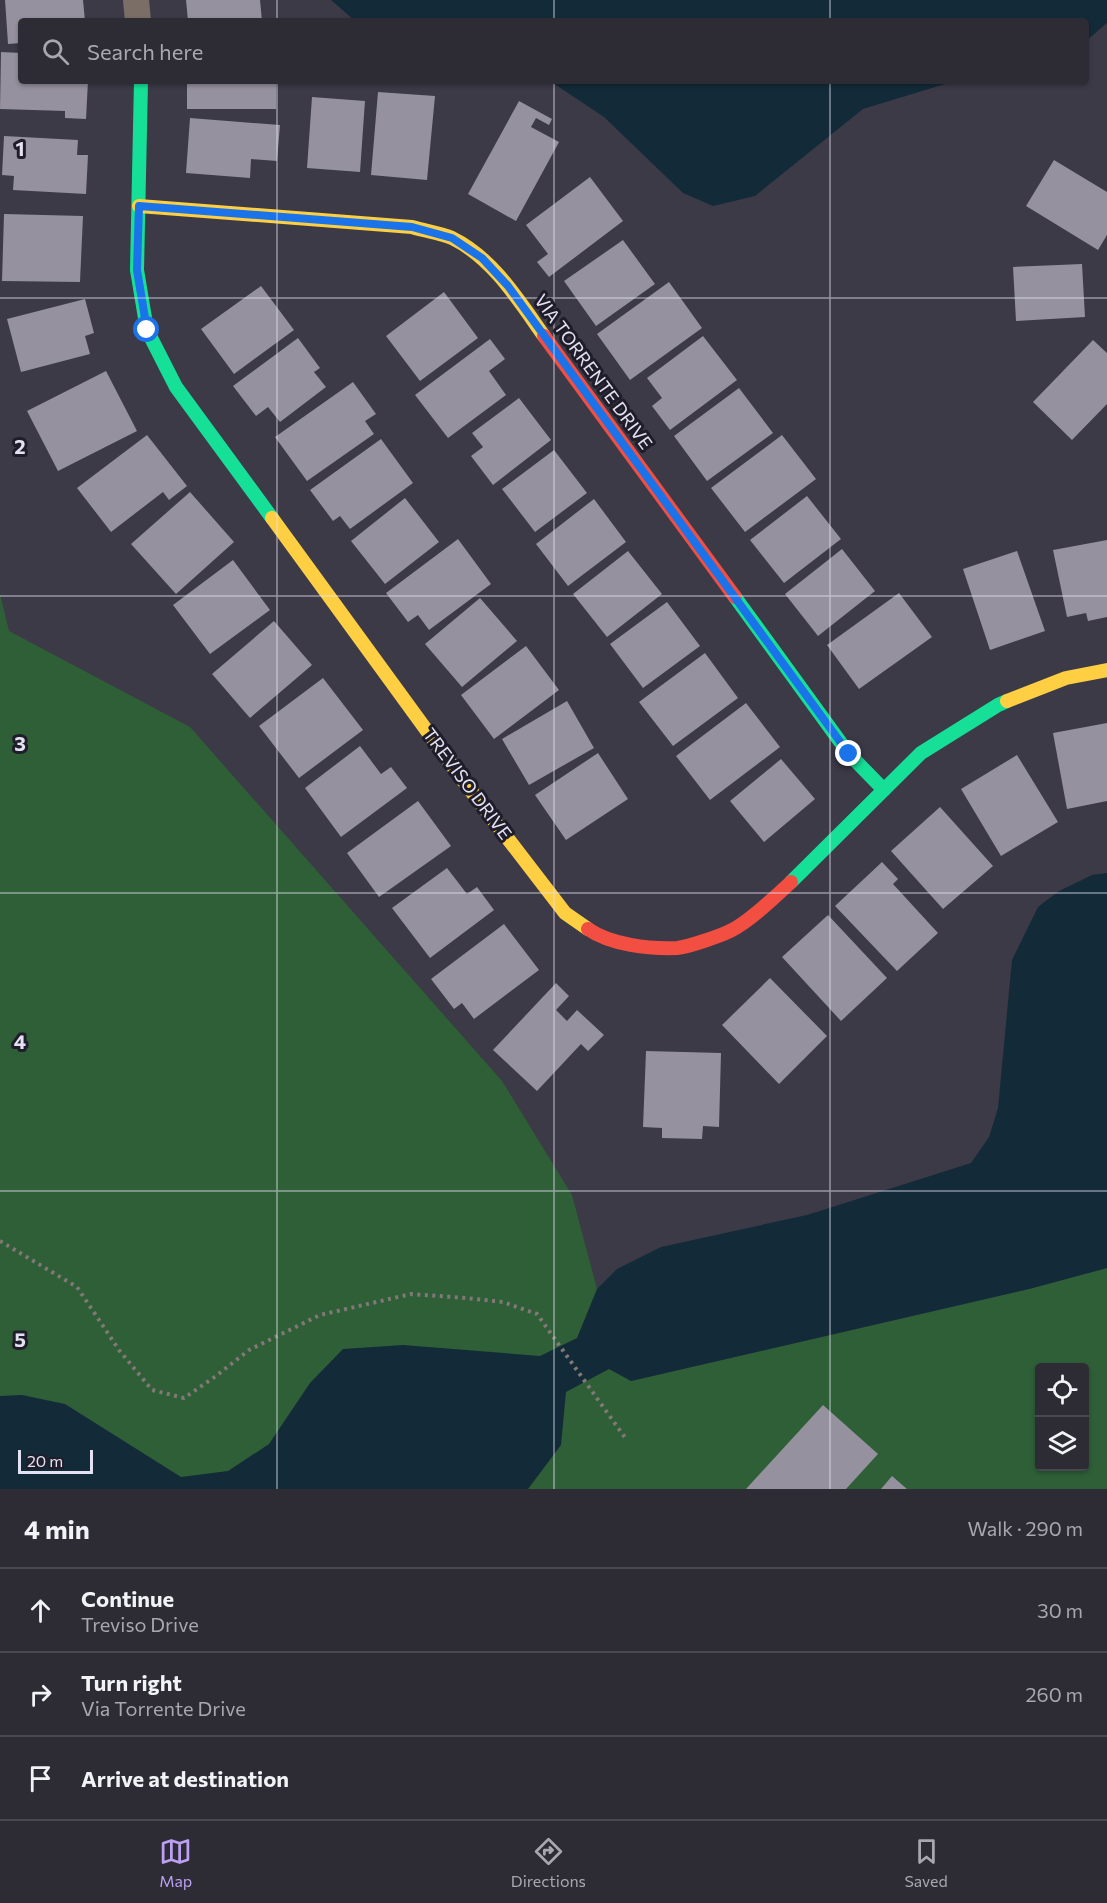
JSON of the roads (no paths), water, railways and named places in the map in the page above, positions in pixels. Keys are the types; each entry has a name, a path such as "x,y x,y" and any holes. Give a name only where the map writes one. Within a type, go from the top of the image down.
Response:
{"street":[{"path":"136,0 138,18"},
{"name":"TREVISO DRIVE","path":"141,84 137,270 147,330 176,387 455,769 565,913 597,935 637,946 679,948 731,931 772,900 921,753 998,705 1066,678 1107,670"},
{"name":"VIA TORRENTE DRIVE","path":"139,206 412,227 452,238 482,258 508,286 849,754 884,790"}],"water":[{"path":"331,0 1107,0 1107,23 1089,38 1089,18 352,18"},
{"path":"554,84 945,84 863,109 755,196 713,206 683,193 604,117"},
{"path":"1107,873 1107,1268 1029,1289 631,1381 609,1369 566,1392 561,1445 528,1489 0,1489 0,1396 22,1395 65,1404 181,1477 228,1471 269,1444 310,1383 343,1349 403,1345 540,1356 577,1338 597,1289 617,1269 661,1247 807,1215 971,1163 989,1137 998,1108 1012,960 1038,907 1059,891 1092,875"}]}
